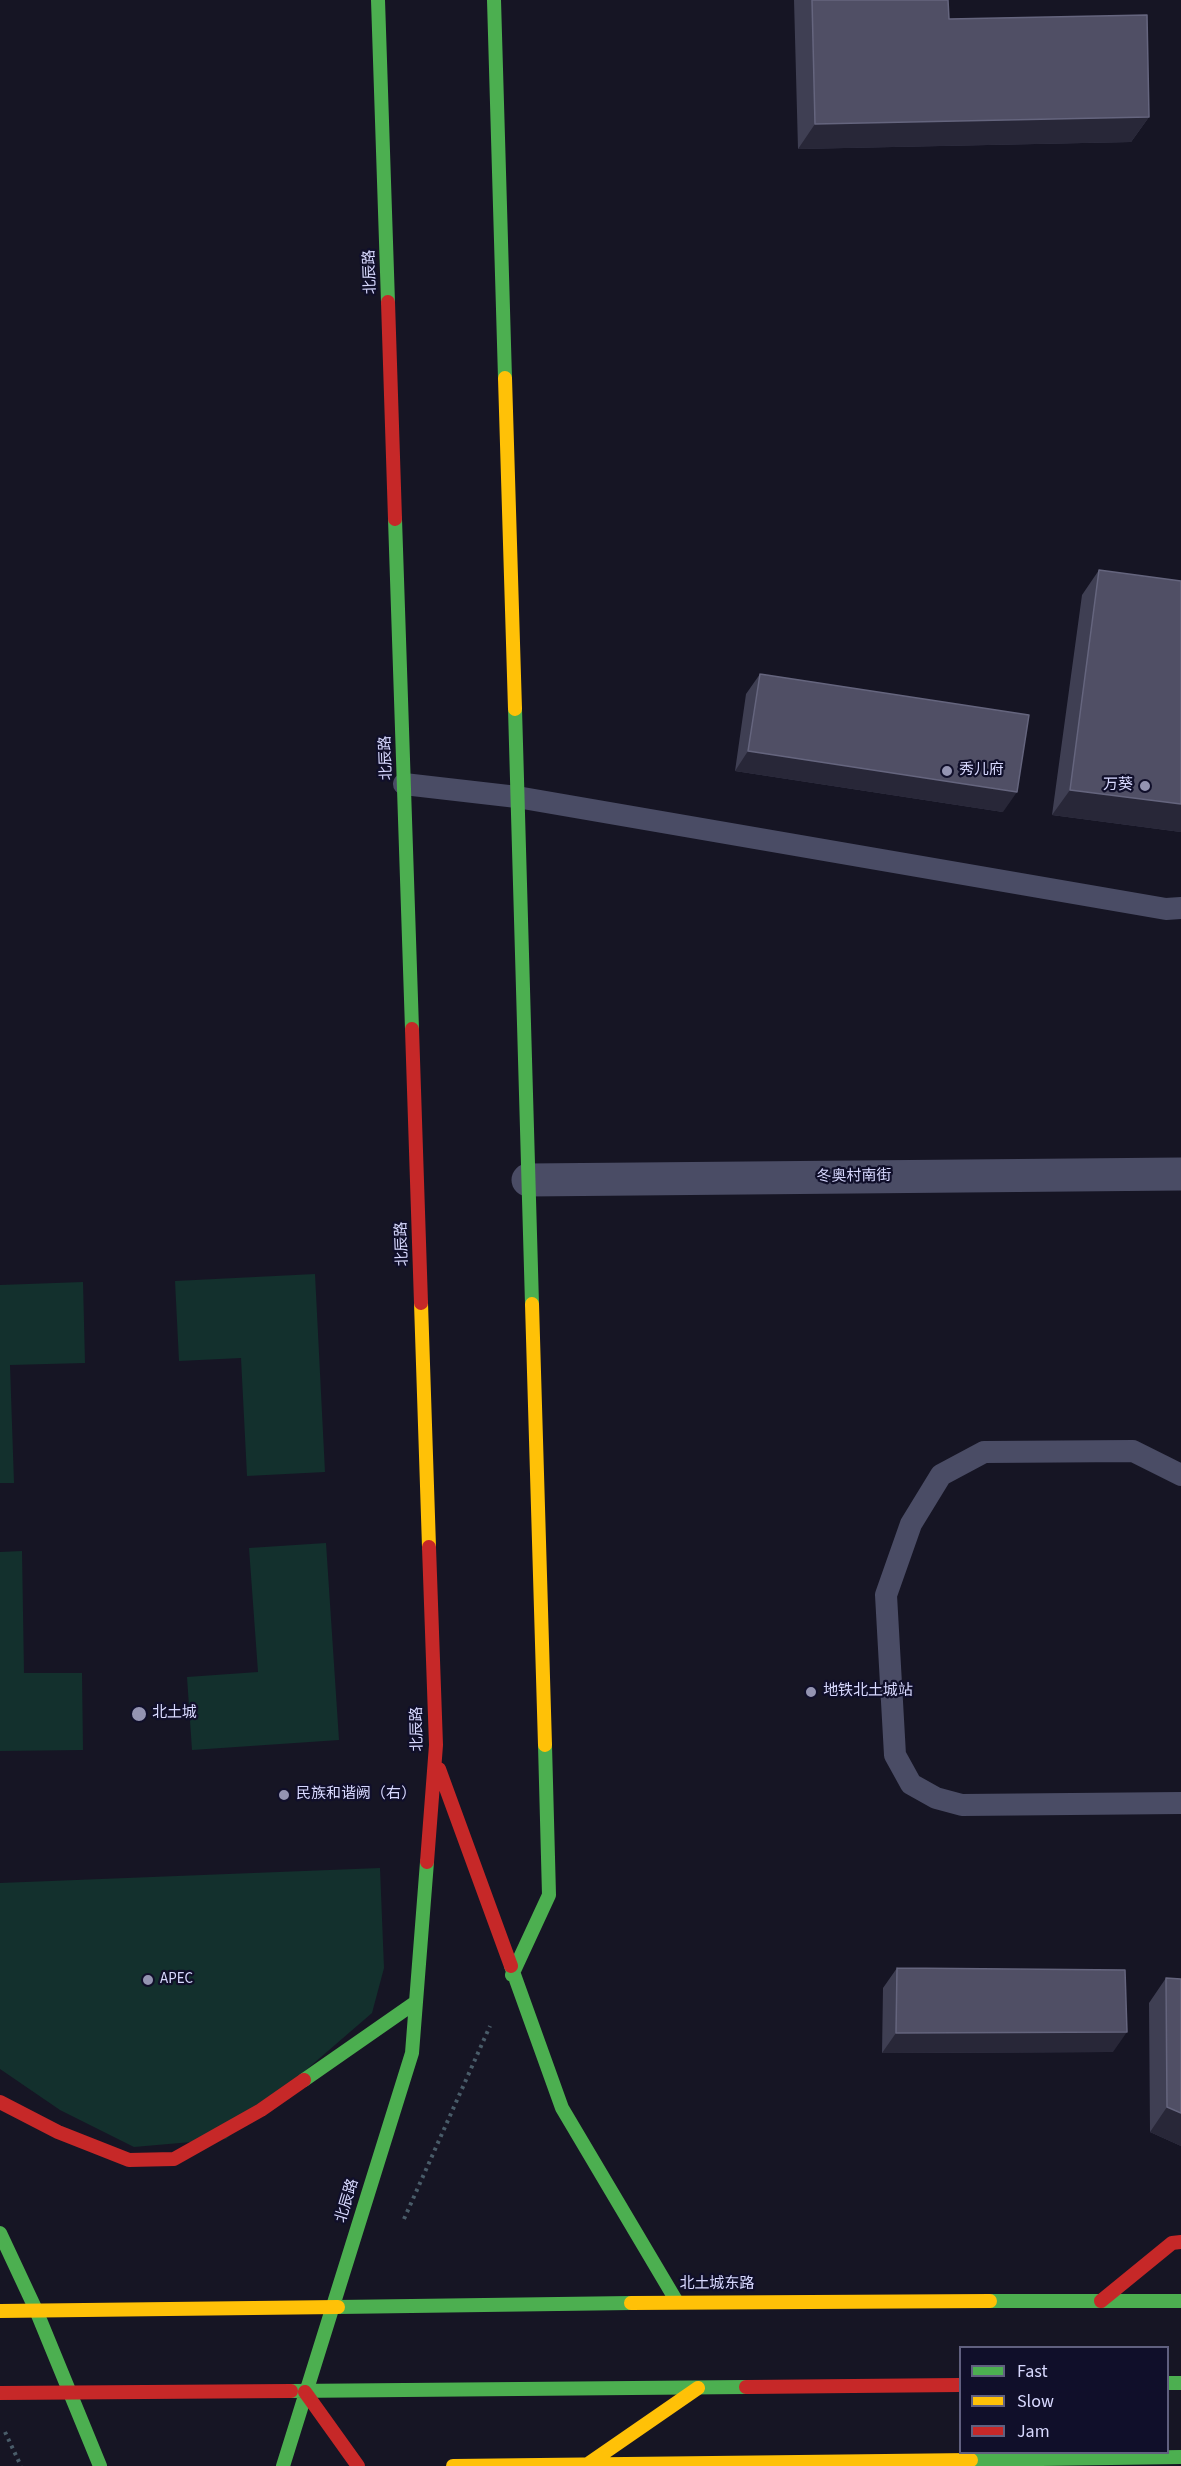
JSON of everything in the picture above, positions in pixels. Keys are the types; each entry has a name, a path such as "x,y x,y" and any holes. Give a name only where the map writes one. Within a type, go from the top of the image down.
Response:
{"main road":[{"name":"北辰路","path":"283,2466 412,2053 435,1757 378,0"},
{"path":"494,0 549,1895 512,1975"},
{"path":"435,1757 562,2108 677,2302"},
{"path":"0,2102 58,2132 129,2160 174,2159 261,2110 416,2002"},
{"path":"0,2233 36,2310 100,2466"},
{"path":"1101,2301 1172,2243 1181,2242"},
{"name":"北土城东路","path":"0,2311 677,2302 1181,2301"},
{"path":"0,2394 959,2385"},
{"path":"586,2465 698,2388"},
{"path":"305,2392 358,2466"},
{"path":"453,2466 1181,2457"}],"street":[{"name":"冬奥村南街","path":"528,1180 1181,1174"}],"lane":[{"path":"404,784 517,797 1166,909 1181,908"},
{"path":"1181,1474 1133,1451 984,1452 940,1475 911,1524 886,1595 895,1755 911,1784 936,1798 962,1805 1181,1803"}],"path":[{"path":"408,2208 512,1975"},
{"path":"4,2430 21,2466"}],"green space":[{"path":"315,1274 325,1472 247,1476 241,1358 179,1361 175,1281"},
{"path":"83,1282 85,1363 10,1365 14,1483 0,1483 0,1285"},
{"path":"326,1543 339,1740 192,1750 187,1677 258,1672 249,1548"},
{"path":"22,1551 24,1673 82,1673 83,1750 0,1751 0,1552"},
{"path":"380,1868 384,1968 372,2013 226,2139 134,2147 60,2110 0,2069 0,1883"}],"building":[{"path":"812,0 948,0 949,19 1147,15 1149,117 815,124"},
{"path":"1099,570 1181,581 1181,804 1070,790"},
{"path":"760,674 1029,715 1017,792 748,751"},
{"path":"897,1968 1125,1970 1127,2032 896,2033"},
{"path":"1166,1978 1181,1979 1181,2113 1167,2107"}],"traffic: fast":[{"path":"378,0 388,302"},
{"path":"494,0 505,378"},
{"path":"395,519 412,1029"},
{"path":"515,709 532,1304"},
{"path":"512,1975 549,1895 545,1745"},
{"path":"283,2466 412,2053 427,1862"},
{"path":"511,1966 562,2108 677,2302"},
{"path":"304,2080 416,2002"},
{"path":"0,2233 36,2310 100,2466"},
{"path":"990,2301 1181,2301"},
{"path":"338,2307 631,2303"},
{"path":"1169,2383 1181,2383"},
{"path":"291,2391 746,2387"},
{"path":"971,2460 1181,2457"}],"traffic: slow":[{"path":"505,378 515,709"},
{"path":"421,1303 429,1547"},
{"path":"532,1304 545,1745"},
{"path":"631,2303 990,2301"},
{"path":"0,2311 338,2307"},
{"path":"585,2466 698,2388"},
{"path":"453,2466 971,2460"}],"traffic: jam":[{"path":"388,302 395,519"},
{"path":"412,1029 421,1303"},
{"path":"427,1862 436,1745 429,1547"},
{"path":"439,1769 511,1966"},
{"path":"0,2102 58,2132 129,2160 174,2159 261,2110 304,2080"},
{"path":"1101,2301 1172,2243 1181,2242"},
{"path":"746,2387 959,2385"},
{"path":"0,2393 291,2391"},
{"path":"305,2392 358,2466"}],"place":[{"name":"秀儿府","path":"947,771"},
{"name":"万葵","path":"1145,786"},
{"name":"地铁北土城站","path":"811,1692"},
{"name":"北土城","path":"139,1714"},
{"name":"民族和谐阙（右）","path":"284,1795"},
{"name":"APEC","path":"148,1980"}]}
